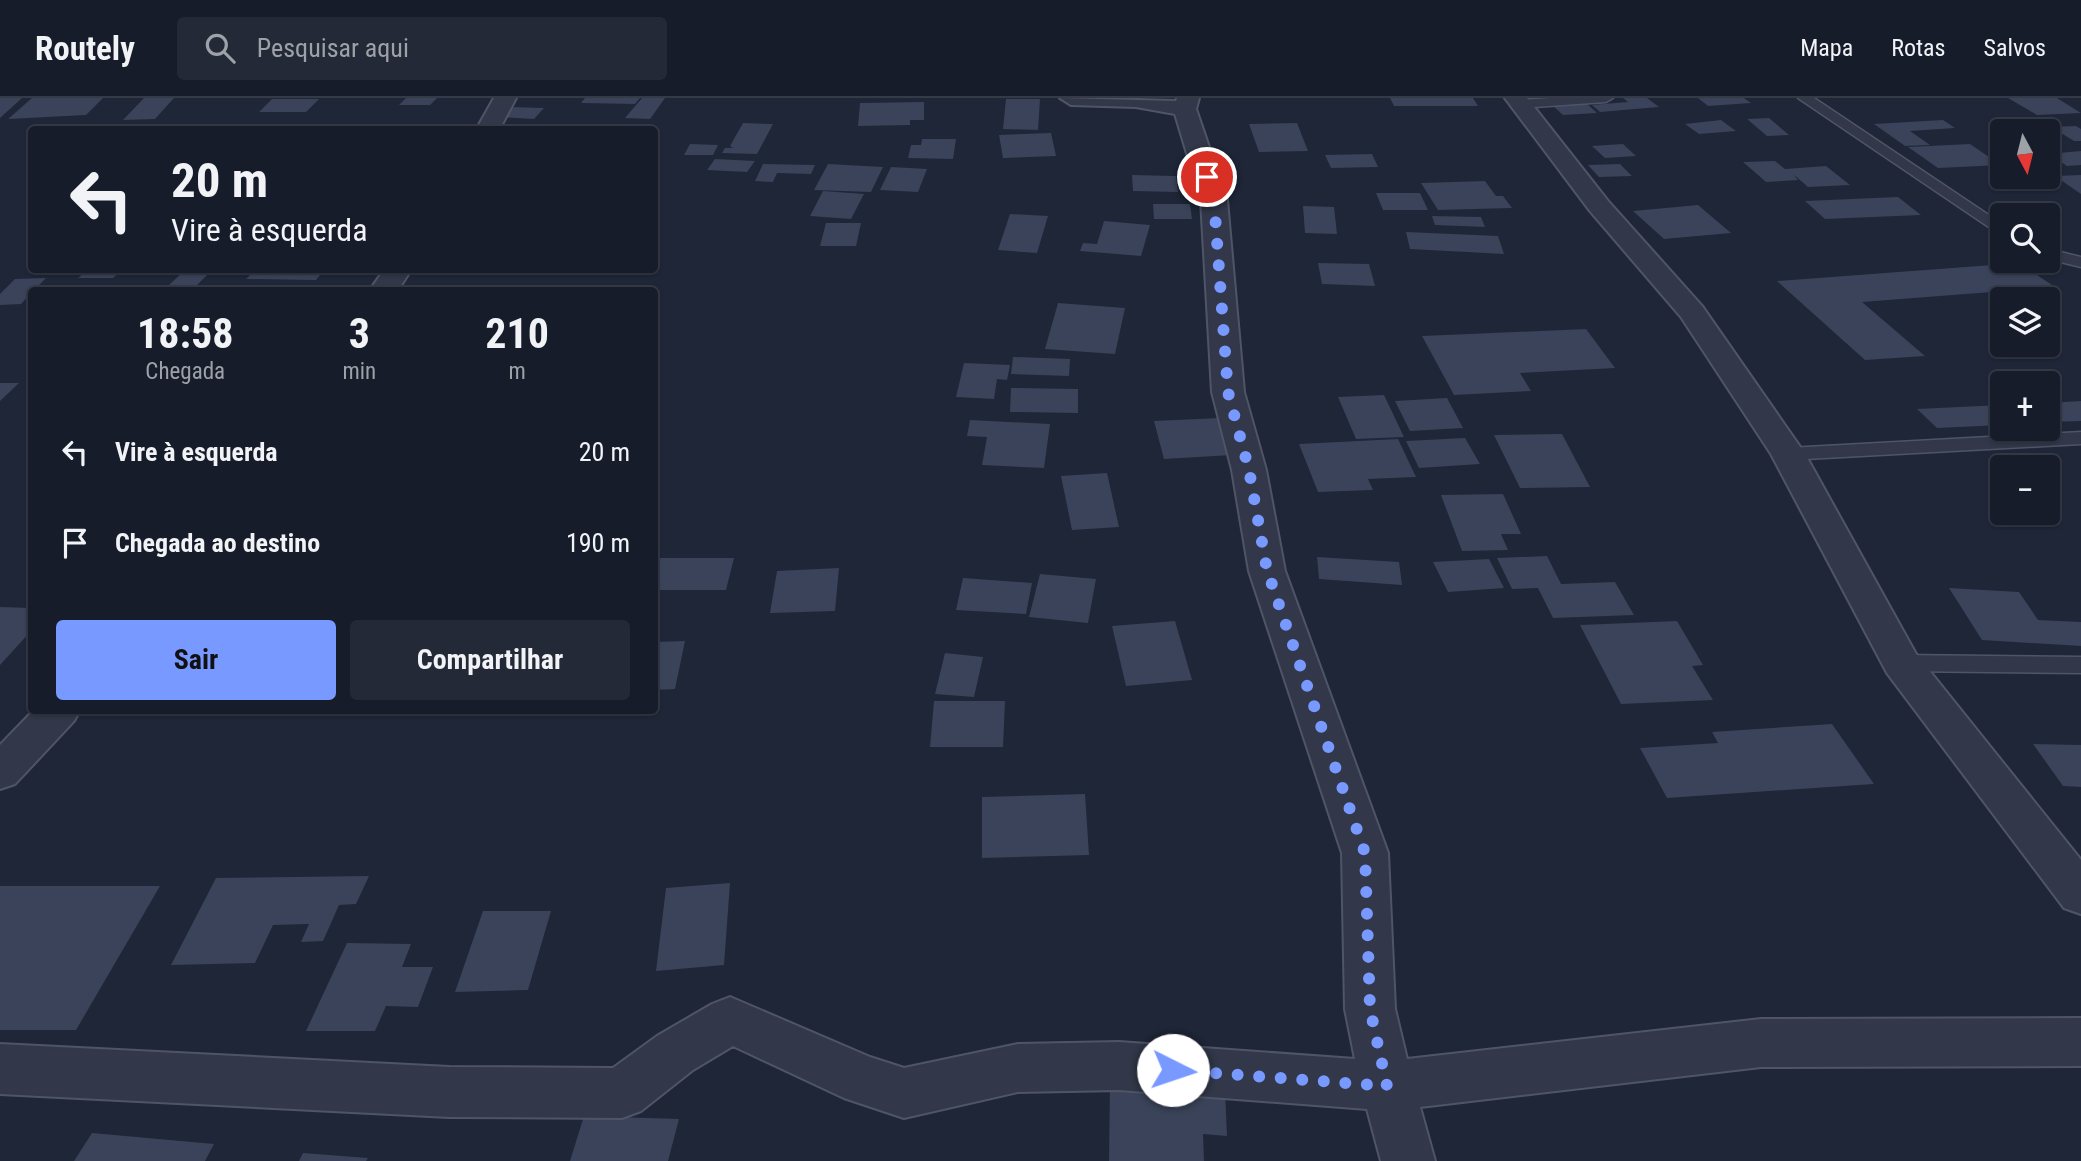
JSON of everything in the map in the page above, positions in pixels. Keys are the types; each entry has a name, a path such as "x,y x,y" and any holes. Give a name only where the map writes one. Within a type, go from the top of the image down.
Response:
{"street":[{"path":"488,126 505,98"},
{"path":"1071,98 1186,103 1214,200 1228,392 1249,470 1267,570 1365,853 1370,1009 1387,1086 1408,1161"},
{"path":"1519,101 1599,206 1692,312 1788,454 1901,663 2081,894"},
{"path":"0,772 56,714"},
{"path":"0,1069 449,1092 622,1093 675,1053 730,1020 863,1080 904,1093 1017,1068 1119,1066 1387,1086 1761,1043 2081,1042"}],"lane":[{"path":"1519,101 1606,98"},
{"path":"1805,98 1990,223"},
{"path":"2060,257 2081,262"},
{"path":"1788,454 2081,438"},
{"path":"1901,663 2081,664"}],"building":[{"path":"0,98 22,98 0,118"},
{"path":"32,98 103,98 86,115 8,119"},
{"path":"144,98 174,98 155,119 123,120"},
{"path":"406,98 437,98 430,105 399,105"},
{"path":"585,98 640,98 635,104 581,103"},
{"path":"642,98 665,98 650,119 625,118"},
{"path":"1390,98 1473,98 1478,106 1394,106"},
{"path":"1623,98 1647,98 1659,107 1600,112 1592,105 1628,102"},
{"path":"1698,98 1744,98 1751,103 1708,106"},
{"path":"2008,98 2057,98 2081,113 2037,115"},
{"path":"272,99 319,99 306,112 259,112"},
{"path":"1006,99 1040,99 1038,130 1003,129"},
{"path":"924,102 924,120 910,120 910,125 858,126 860,103"},
{"path":"1585,102 1597,113 1563,115 1551,104"},
{"path":"509,107 544,108 534,119 499,117"},
{"path":"1769,118 1789,135 1767,136 1747,119"},
{"path":"1721,120 1736,131 1699,134 1685,124"},
{"path":"1943,120 1955,128 1910,131 1930,145 1905,146 1874,124"},
{"path":"743,123 773,124 757,154 722,153 725,148 733,148 730,146"},
{"path":"1297,123 1308,151 1259,152 1249,124"},
{"path":"2076,126 2081,129 2081,141 2074,141 2060,132 2060,127"},
{"path":"1051,133 1056,156 1003,158 999,135"},
{"path":"922,139 956,139 953,159 908,158 911,145 921,145"},
{"path":"690,144 718,145 713,155 684,155"},
{"path":"1623,144 1636,156 1605,158 1592,146"},
{"path":"1970,144 1990,158 1990,166 1938,168 1908,147"},
{"path":"2081,151 2081,165 2067,166 2060,162 2060,153"},
{"path":"1372,154 1378,167 1331,168 1325,155"},
{"path":"715,159 755,161 747,172 707,170"},
{"path":"1775,161 1785,169 1826,166 1850,185 1808,187 1793,174 1798,180 1766,182 1743,162"},
{"path":"763,164 815,165 811,174 777,173 773,182 755,181"},
{"path":"828,164 883,167 871,192 814,190"},
{"path":"1620,164 1632,176 1599,177 1588,165"},
{"path":"891,167 927,169 918,192 880,190"},
{"path":"1132,175 1176,176 1178,192 1133,191"},
{"path":"2081,175 2081,194 2060,179 2060,176"},
{"path":"1485,181 1496,196 1503,196 1512,208 1438,210 1421,183"},
{"path":"823,191 864,194 851,219 810,216"},
{"path":"1376,193 1420,193 1428,210 1383,210"},
{"path":"1898,197 1921,215 1825,219 1805,201"},
{"path":"1153,204 1190,204 1192,219 1154,219"},
{"path":"1698,205 1731,233 1664,239 1633,211"},
{"path":"1303,206 1334,207 1337,234 1305,233"},
{"path":"1010,214 1048,216 1037,253 998,250"},
{"path":"1432,216 1481,217 1485,227 1435,225"},
{"path":"1104,221 1150,225 1141,256 1080,251 1083,243 1097,244"},
{"path":"826,223 861,223 856,246 820,246"},
{"path":"1406,232 1498,236 1504,254 1410,249"},
{"path":"1318,263 1369,264 1375,286 1322,284"},
{"path":"1990,265 1990,273 2034,273 2055,287 1990,287 1990,292 1862,302 1925,356 1865,360 1777,281"},
{"path":"84,273 119,273 113,278 78,278"},
{"path":"182,273 209,273 195,287 167,287"},
{"path":"252,273 322,273 316,280 246,279"},
{"path":"46,278 37,287 28,287 28,297 21,304 0,305 0,294 15,279"},
{"path":"1058,303 1125,308 1115,354 1045,349"},
{"path":"1586,329 1615,368 1520,373 1531,391 1454,395 1422,336"},
{"path":"1013,357 1070,359 1069,376 1011,374"},
{"path":"964,363 1010,365 1007,380 997,379 994,399 956,397"},
{"path":"0,383 19,383 0,401"},
{"path":"1011,388 1078,389 1078,413 1010,412"},
{"path":"1384,395 1404,437 1356,439 1338,397"},
{"path":"1447,398 1463,428 1410,431 1395,401"},
{"path":"2081,401 2081,421 2060,422 2060,402"},
{"path":"1990,406 1990,426 1937,428 1917,409"},
{"path":"1220,418 1232,455 1164,459 1154,421"},
{"path":"970,420 1050,424 1044,468 982,465 987,437 967,436"},
{"path":"1562,434 1590,487 1520,488 1494,435"},
{"path":"1465,438 1480,464 1419,468 1406,441"},
{"path":"1398,439 1416,477 1368,479 1373,490 1318,492 1299,444"},
{"path":"1107,473 1119,527 1072,530 1061,476"},
{"path":"1503,494 1521,534 1501,534 1508,550 1462,551 1441,495"},
{"path":"1547,556 1561,584 1615,582 1634,615 1553,618 1538,588 1512,589 1497,558"},
{"path":"1317,557 1399,562 1402,585 1319,579"},
{"path":"658,558 734,558 726,590 658,590"},
{"path":"1489,559 1504,588 1448,592 1433,562"},
{"path":"839,568 835,611 770,613 777,571"},
{"path":"1040,574 1096,579 1088,623 1029,617"},
{"path":"963,578 1032,583 1026,614 956,610"},
{"path":"1949,588 2019,592 2038,620 2081,622 2081,646 1982,640"},
{"path":"0,607 28,608 28,634 0,665"},
{"path":"1175,621 1192,680 1126,686 1112,626"},
{"path":"1677,621 1703,665 1692,666 1713,700 1621,704 1580,625"},
{"path":"685,641 675,689 658,690 658,642"},
{"path":"945,653 983,657 974,697 935,694"},
{"path":"934,701 1005,701 1003,747 930,747"},
{"path":"1832,724 1874,784 1667,798 1640,748 1718,743 1712,732"},
{"path":"2033,744 2081,745 2081,787 2063,786"},
{"path":"1085,794 1089,855 982,858 982,797"},
{"path":"369,876 356,904 339,905 323,941 301,942 309,924 273,925 255,963 171,965 216,878"},
{"path":"730,883 724,965 656,971 666,888"},
{"path":"0,886 160,886 76,1030 0,1030"},
{"path":"483,911 551,911 528,990 455,992"},
{"path":"347,943 411,944 402,967 433,967 418,1007 386,1006 375,1031 306,1031"},
{"path":"1110,1084 1225,1090 1227,1136 1203,1134 1204,1161 1109,1161"},
{"path":"584,1116 679,1119 668,1161 570,1161"},
{"path":"92,1133 214,1144 205,1161 74,1161"},
{"path":"303,1153 368,1158 366,1161 299,1161"}],"route":[{"path":"1173,1070 1387,1086 1370,1009 1365,853 1267,570 1249,470 1228,392 1214,200 1207,177"}]}
